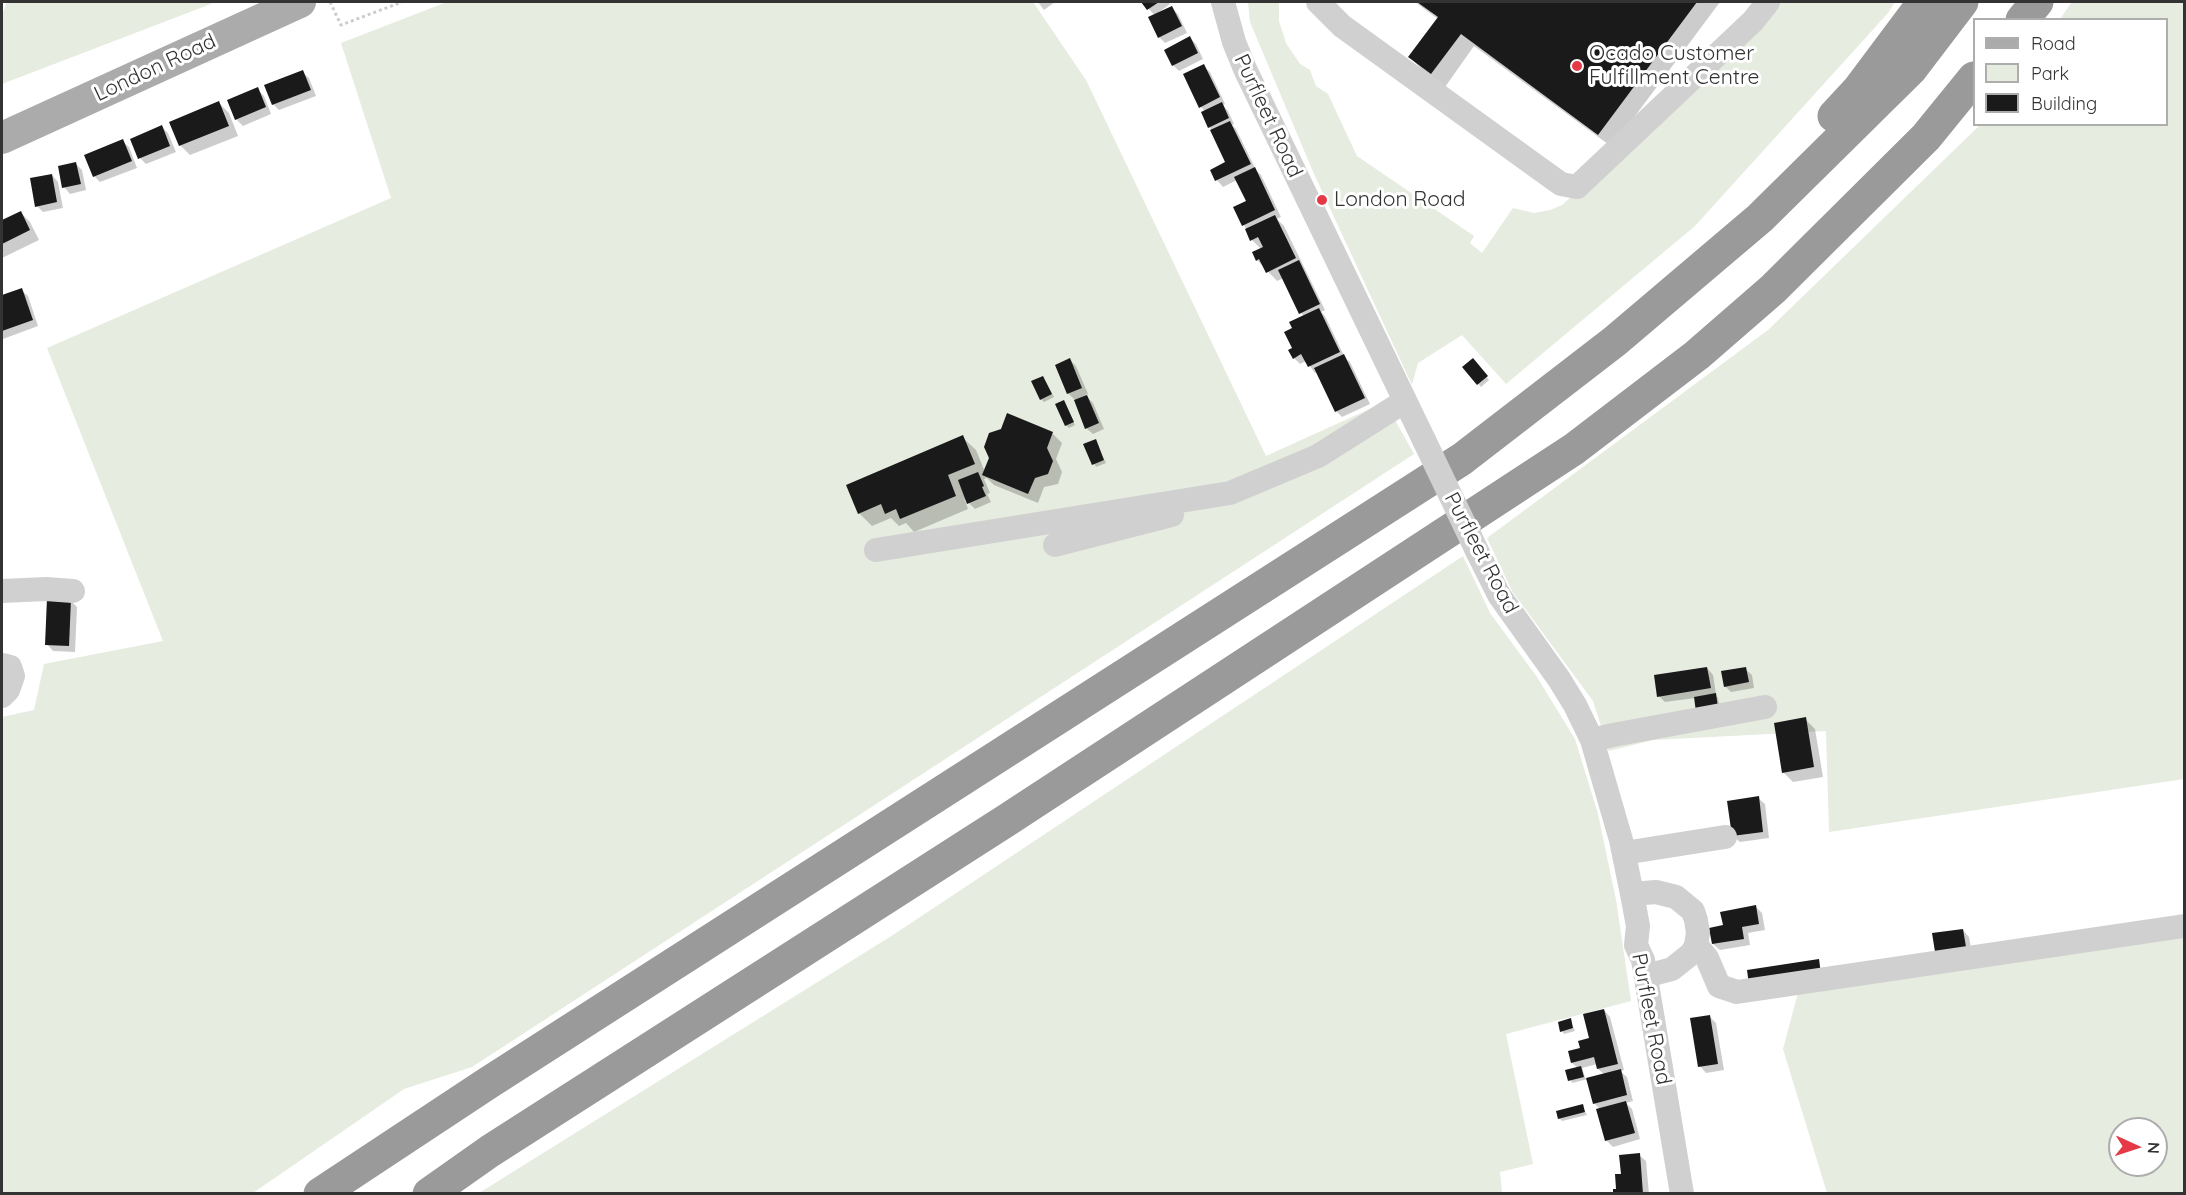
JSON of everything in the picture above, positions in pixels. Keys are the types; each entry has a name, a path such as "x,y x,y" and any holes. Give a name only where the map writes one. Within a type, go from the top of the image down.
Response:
{"highway":[{"path":"1760,218 1779,175 1859,89 1924,2"},
{"path":"320,1194 488,1083 1462,459 1615,341 1760,218 1911,69 1962,2"},
{"path":"2024,18 2037,2"},
{"path":"429,1194 490,1151 1017,813 1574,449 1697,355 1773,289 1926,137 1973,79"}],"main road":[{"name":"London Road","path":"4,134 300,2"}],"street":[{"name":"Purfleet Road","path":"1222,2 1245,69 1498,595 1559,679 1592,740 1623,852 1632,894 1638,926 1636,945 1643,960 1646,976 1682,1194"},
{"path":"1318,2 1342,26 1546,174 1561,184 1577,187 1753,21 1768,2"},
{"path":"1054,545 1156,521 1230,493 1318,456 1405,401"},
{"path":"876,550 1230,493"},
{"path":"2,591 46,589 74,591"},
{"path":"2,665 10,667 13,676 8,690 2,696"},
{"path":"1592,740 1765,708"},
{"path":"1623,852 1725,837"},
{"path":"1632,894 1666,893 1693,911 1696,921 1698,933 1692,953 1681,963 1660,973 1646,976"},
{"path":"1696,945 1707,958 1719,986 1737,992 2184,926"}],"path":[{"path":"330,2 340,25 402,2"}],"green space":[{"path":"7,2 216,2 2,84 2,15"},
{"path":"447,2 1033,2 1086,80 1266,456 1385,402 1414,454 472,1067 404,1089 253,1193 2,1194 2,717 34,710 44,664 163,641 47,348 391,198 341,43"},
{"path":"1248,2 1279,2 1279,21 1286,43 1300,64 1310,70 1316,86 1328,94 1357,156 1474,236 1470,243 1482,253 1513,208 1534,213 1562,205 1741,43 1775,2 1895,2 1888,13 1695,226 1506,384 1462,335 1418,363 1412,385 1314,174 1250,22"},
{"path":"2072,2 2184,2 2184,779 1829,832 1826,731 1653,740 1609,751 1593,701 1512,591 1487,538 1768,330 1979,126 2168,126 2168,18 2061,18"},
{"path":"1463,556 1490,613 1537,677 1575,739 1598,814 1616,900 1631,1001 1506,1034 1533,1164 1500,1172 1502,1193 479,1193 893,935"},
{"path":"2184,929 2184,1193 1827,1193 1783,1049 1799,989"}],"building":[{"path":"1141,2 1159,2 1147,10"},
{"name":"Ocado Customer Fulfillment Centre","path":"1417,2 1697,2 1598,135 1461,34 1431,74 1408,57 1438,17"},
{"path":"1172,6 1182,26 1158,38 1148,17"},
{"path":"1190,36 1198,53 1172,66 1164,50"},
{"path":"1204,64 1220,97 1199,108 1183,74"},
{"path":"303,70 311,90 272,105 264,85"},
{"path":"258,87 266,107 235,120 227,100"},
{"path":"219,101 229,126 179,146 169,122"},
{"path":"1222,102 1229,118 1208,128 1201,112"},
{"path":"1230,121 1251,164 1215,181 1210,170 1225,162 1210,130"},
{"path":"162,125 170,146 138,159 130,139"},
{"path":"123,139 132,161 93,177 84,155"},
{"path":"76,162 81,184 62,188 58,166"},
{"path":"1255,167 1275,210 1242,226 1233,207 1246,201 1234,177"},
{"path":"52,174 57,202 35,207 30,178"},
{"path":"21,211 30,230 2,244 2,220"},
{"path":"1275,215 1296,258 1266,273 1259,259 1256,261 1252,252 1263,247 1258,237 1250,241 1245,229"},
{"path":"1299,260 1320,304 1299,314 1278,270"},
{"path":"22,288 33,320 2,331 2,295"},
{"path":"1319,308 1340,352 1308,367 1301,354 1293,359 1288,350 1292,348 1284,332 1292,328 1289,322"},
{"path":"1344,354 1365,398 1335,412 1314,368"},
{"path":"1070,358 1082,388 1067,394 1055,365"},
{"path":"1473,358 1488,376 1477,385 1462,367"},
{"path":"1043,376 1052,394 1040,400 1031,381"},
{"path":"1087,395 1099,423 1085,429 1074,400"},
{"path":"1064,400 1074,422 1065,426 1055,404"},
{"path":"1007,413 1053,432 1047,448 1053,461 1048,474 1035,478 1028,494 982,475 989,458 984,447 989,433 1001,429"},
{"path":"963,435 975,464 948,475 956,496 900,519 896,509 885,514 881,504 858,514 846,485"},
{"path":"1096,439 1104,460 1092,465 1083,444"},
{"path":"978,472 986,496 967,504 958,480"},
{"path":"47,598 71,599 69,646 45,645"},
{"path":"1707,667 1711,688 1657,697 1654,675"},
{"path":"1746,667 1749,682 1724,687 1721,671"},
{"path":"1716,693 1718,708 1696,712 1694,697"},
{"path":"1806,717 1814,767 1782,773 1774,723"},
{"path":"1759,796 1763,832 1732,836 1727,801"},
{"path":"1756,905 1759,924 1742,927 1744,939 1712,944 1709,928 1723,925 1720,912"},
{"path":"1963,929 1967,953 1936,958 1932,933"},
{"path":"1819,959 1821,974 1749,985 1747,970"},
{"path":"1604,1009 1618,1064 1597,1069 1594,1057 1571,1063 1568,1051 1580,1048 1578,1041 1589,1038 1583,1014"},
{"path":"1710,1015 1718,1064 1698,1067 1690,1018"},
{"path":"1571,1018 1573,1028 1560,1032 1558,1022"},
{"path":"1581,1066 1584,1077 1568,1081 1565,1070"},
{"path":"1621,1069 1627,1095 1593,1104 1586,1078"},
{"path":"1626,1101 1635,1133 1605,1141 1596,1109"},
{"path":"1583,1104 1585,1112 1558,1119 1556,1111"},
{"path":"1640,1153 1643,1194 1613,1194 1613,1189 1616,1189 1615,1174 1621,1174 1619,1155"}],"place":[{"name":"Ocado Customer Fulfillment Centre","path":"1577,66"},
{"name":"London Road","path":"1322,200"}]}
